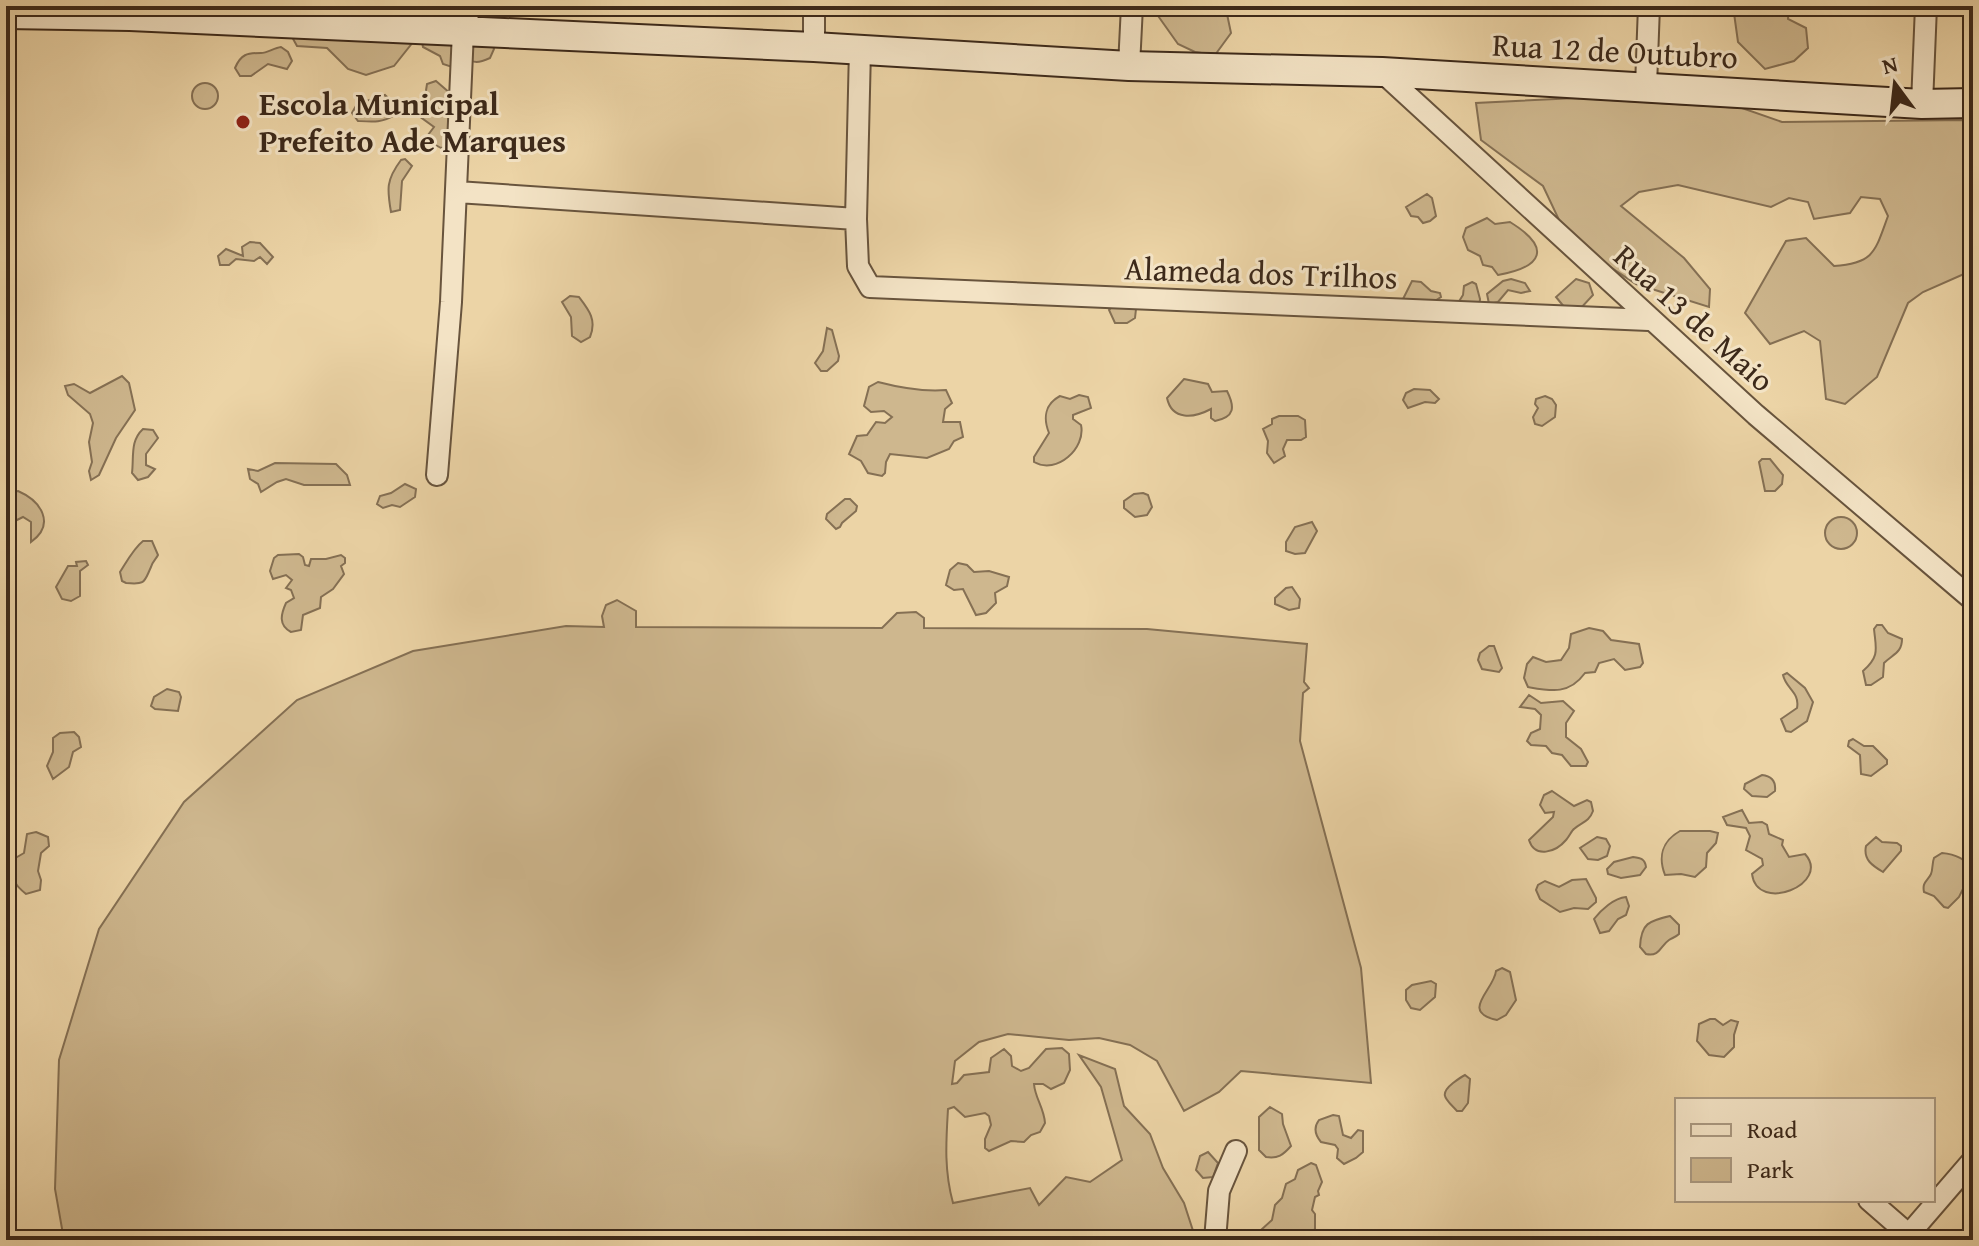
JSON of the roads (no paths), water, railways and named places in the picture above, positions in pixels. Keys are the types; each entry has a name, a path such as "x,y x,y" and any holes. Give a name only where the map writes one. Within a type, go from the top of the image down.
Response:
{"main road":[{"name":"Rua 12 de Outubro","path":"6,14 130,11 464,19 814,47 1129,66 1382,72 1922,104 1973,103"}],"street":[{"path":"814,6 814,47"},
{"path":"1129,66 1132,6"},
{"path":"1646,86 1649,6"},
{"path":"1922,104 1926,6"},
{"path":"437,475 457,192 464,19"},
{"path":"457,192 856,219 860,49"},
{"name":"Rua 13 de Maio","path":"1382,72 1649,320 1973,600"},
{"name":"Alameda dos Trilhos","path":"856,219 858,266 870,287 1649,320"},
{"path":"1215,1240 1219,1191 1236,1151"},
{"path":"1871,1202 1909,1238 1973,1160"}],"place":[{"name":"Escola Municipal Prefeito Ade Marques","path":"243,122"}]}
